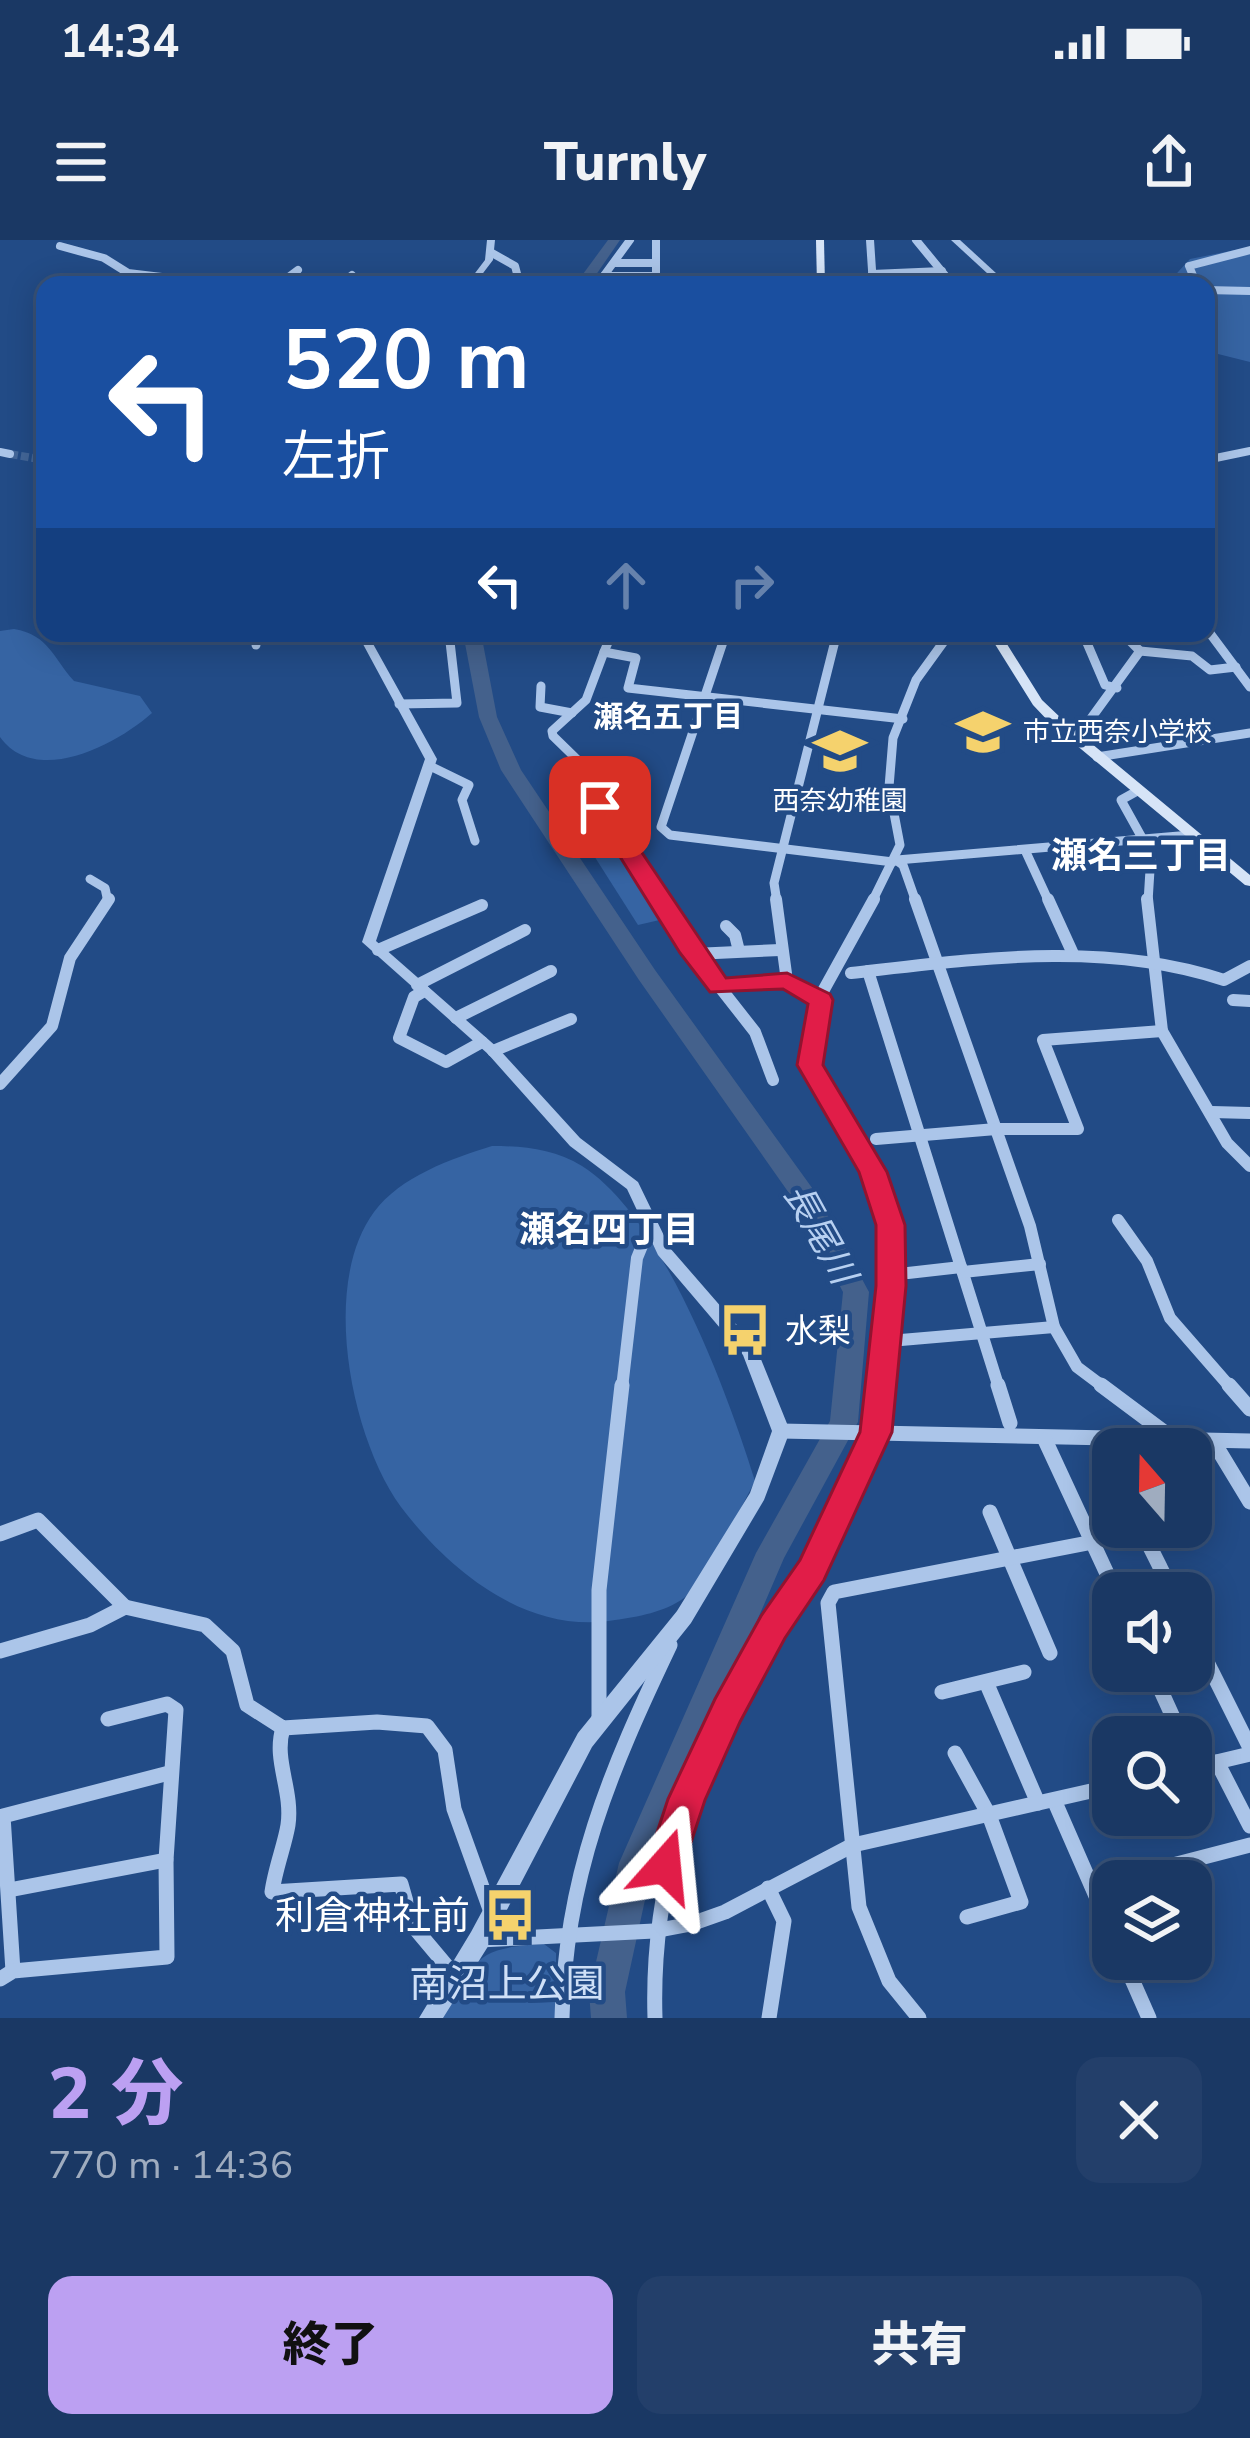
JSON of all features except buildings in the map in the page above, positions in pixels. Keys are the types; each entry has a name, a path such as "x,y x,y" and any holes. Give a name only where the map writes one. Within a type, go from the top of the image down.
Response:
{"main road":[{"path":"820,240 821,276"},
{"path":"1000,642 1037,702 1076,740 1248,878"}],"street":[{"path":"476,276 492,253 491,240"},
{"path":"604,276 630,240"},
{"path":"656,240 656,276"},
{"path":"870,240 872,274 942,271"},
{"path":"916,240 946,276"},
{"path":"955,240 995,276"},
{"path":"60,247 104,258 128,273 153,276"},
{"path":"625,250 656,250"},
{"path":"1193,276 1189,266 1250,250"},
{"path":"492,253 514,266 517,276"},
{"path":"615,263 656,263"},
{"path":"290,276 298,270"},
{"path":"1215,290 1250,291"},
{"path":"1215,458 1250,451"},
{"path":"1215,640 1250,687"},
{"path":"367,642 431,766 469,785 462,800 475,841"},
{"path":"399,704 458,703 450,642"},
{"path":"608,642 590,692 552,731 553,736 591,773 600,807 694,955 755,1032 773,1080"},
{"path":"723,642 661,826 670,835 894,861 1191,835"},
{"path":"787,981 774,883 835,642"},
{"path":"655,2018 654,1931 665,1866 687,1799 773,1627 812,1570 869,1432 891,1286 890,1225 873,1172 810,1065 821,1000 894,861 903,824 887,780 919,673 943,642"},
{"path":"1131,642 1140,651 1192,656 1210,670 1236,667"},
{"path":"1087,643 1105,685 1117,688"},
{"path":"1076,740 1140,651"},
{"path":"604,652 634,655 628,688 902,719"},
{"path":"541,686 540,707 572,712"},
{"path":"1097,758 1250,733"},
{"path":"431,766 367,937 488,1047 575,1142 633,1186 682,1275 750,1352 782,1431 758,1496 684,1617 601,1791 574,1877 562,2018"},
{"path":"1139,790 1121,800 1151,854 1152,964 1162,1031 1227,1143 1250,1166"},
{"path":"1025,850 1074,956"},
{"path":"894,861 903,865 996,1129 1040,1264 1054,1327 1077,1367 1159,1428"},
{"path":"0,1084 52,1026 70,958 110,900 105,888 90,879"},
{"path":"377,950 482,905"},
{"path":"726,926 736,935 740,951"},
{"path":"525,930 421,988 399,1038 446,1062 571,1019"},
{"path":"694,955 780,950"},
{"path":"851,973 1105,954 1200,971 1224,980 1250,967"},
{"path":"456,1018 551,971"},
{"path":"868,971 1010,1423"},
{"path":"719,986 787,981 821,1000"},
{"path":"1233,1000 1250,1001"},
{"path":"876,1139 996,1129 1078,1129 1043,1040 1162,1031"},
{"path":"1212,1112 1250,1113"},
{"path":"1118,1220 1147,1261 1170,1318 1250,1408"},
{"path":"599,1722 599,1590 637,1258 651,1224"},
{"path":"908,1273 1040,1264"},
{"path":"901,1340 1054,1327"},
{"path":"782,1431 1092,1440"},
{"path":"1046,1440 1106,1572"},
{"path":"1214,1441 1250,1441"},
{"path":"1214,1441 1250,1502"},
{"path":"989,1512 1050,1653"},
{"path":"0,1534 38,1520 124,1607 205,1625 232,1652 248,1705 283,1728 377,1722 427,1726 445,1750 454,1809 492,1914"},
{"path":"919,2018 889,1982 867,1935 833,1674 829,1604 834,1592 1091,1538"},
{"path":"0,1652 90,1625 124,1607"},
{"path":"430,2018 479,1940 538,1822 599,1722 684,1617"},
{"path":"942,1692 1024,1672"},
{"path":"1212,1673 1250,1751 1212,1762"},
{"path":"986,1682 1092,1886"},
{"path":"108,1719 167,1704 176,1710 166,1860 167,1958 7,1975 9,1890 3,1816 170,1773"},
{"path":"283,1728 275,1750 288,1782 288,1828 278,1852 272,1892 401,1884 413,1926 454,1976"},
{"path":"956,1753 989,1815 1021,1902 967,1917"},
{"path":"1217,1762 1250,1826"},
{"path":"479,1940 654,1931 725,1912 853,1845 1092,1791"},
{"path":"1192,1860 1250,1845"},
{"path":"9,1890 166,1860"},
{"path":"768,1888 784,1921 769,2018"},
{"path":"1132,1980 1149,2018"}],"green space":[{"path":"1250,247 1250,362 1215,353 1215,276 1174,276 1190,259"},
{"path":"14,629 35,636 74,681 140,696 152,713 118,737 76,756 34,759 15,752 0,737 0,631"},
{"path":"595,826 616,836 664,919 638,925 577,829"},
{"path":"492,1146 561,1156 612,1190 665,1264 728,1401 755,1481 702,1577 684,1598 660,1610 583,1622 552,1618 494,1594 443,1555 401,1507 368,1442 348,1361 348,1279 358,1243 374,1212 398,1188 444,1163"},
{"name":"南沼上公園","path":"544,1944 556,1953 556,2018 440,2018 479,1961 502,1949"}],"waterway":[{"name":"長尾川","path":"588,276 614,240"},
{"name":"長尾川","path":"474,642 488,717 511,770 647,975 806,1198 856,1292 844,1422 771,1553 636,1863 607,1992 609,2018"}],"tunnel":[{"path":"10,454 36,458"}],"place":[{"name":"市立西奈小学校","path":"983,732"},
{"name":"西奈幼稚園","path":"840,751"},
{"name":"水梨","path":"745,1330"},
{"name":"利倉神社前","path":"510,1915"}],"district":[{"name":"瀬名五丁目","path":"668,717"},
{"name":"瀬名三丁目","path":"1141,855"},
{"name":"瀬名四丁目","path":"609,1229"}],"route":[{"path":"600,807 719,986 787,981 821,1000 810,1065 873,1172 890,1225 891,1286 876,1432 812,1570 773,1627 728,1711 687,1799 665,1866"}]}
